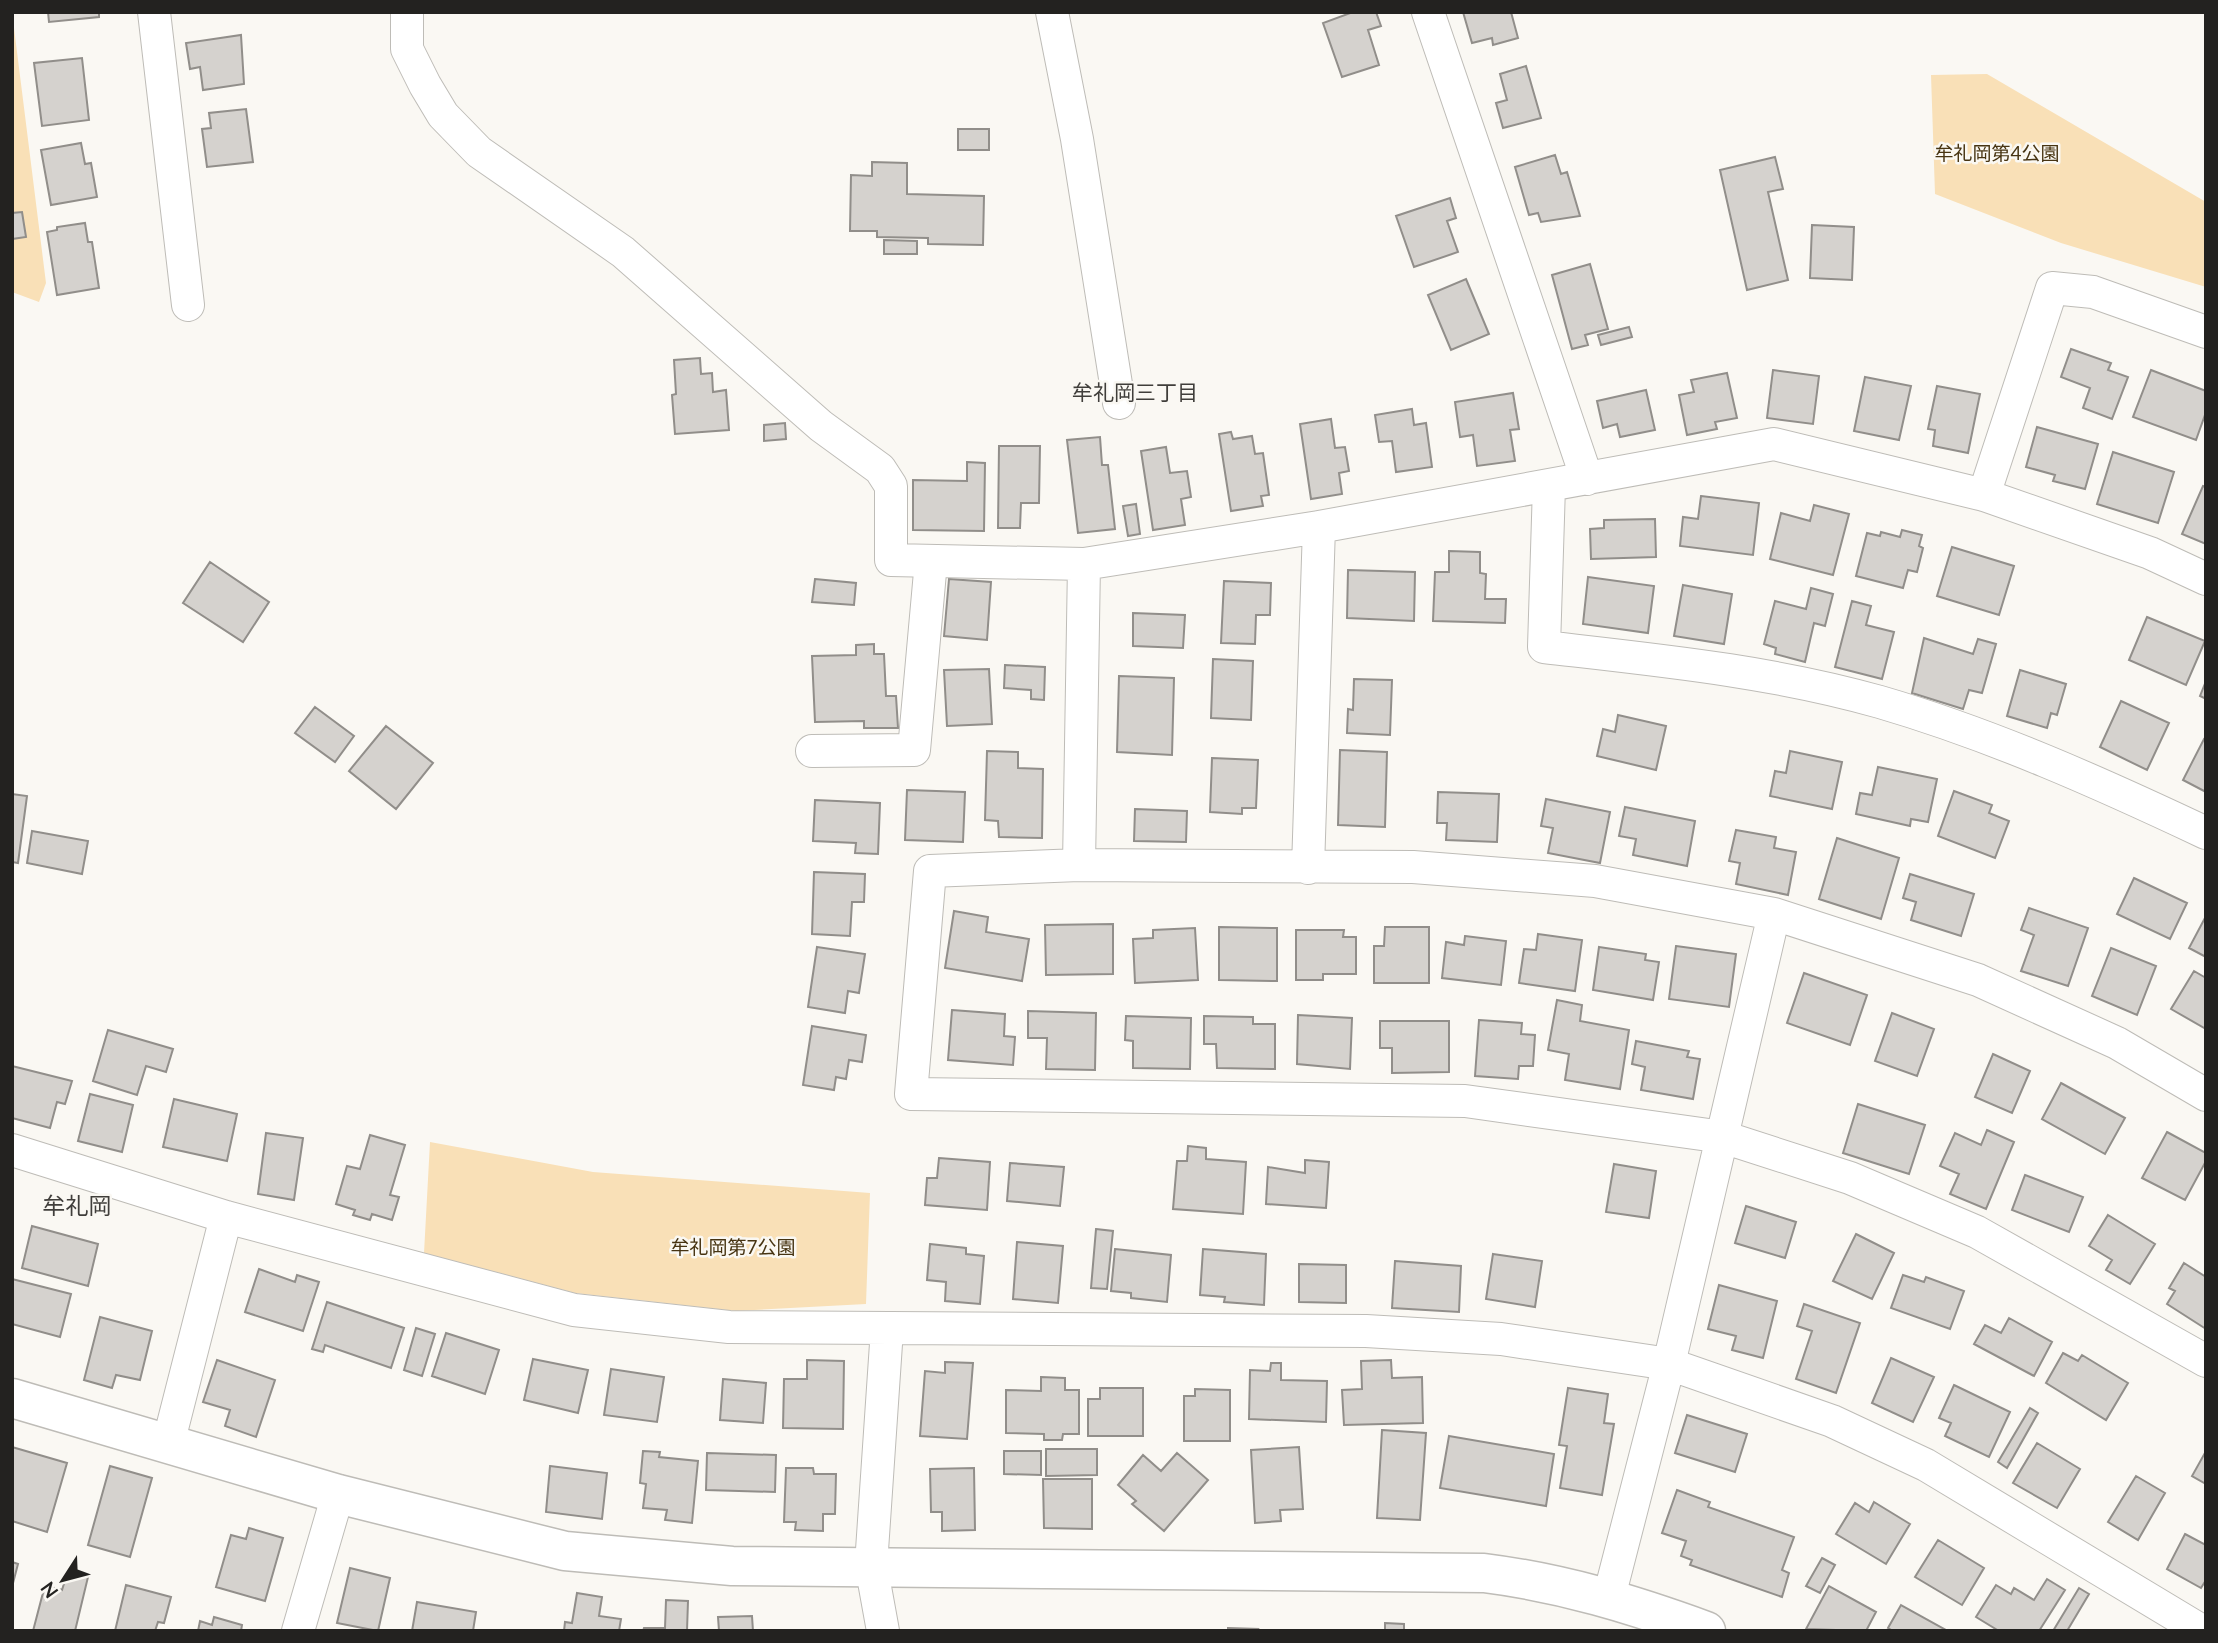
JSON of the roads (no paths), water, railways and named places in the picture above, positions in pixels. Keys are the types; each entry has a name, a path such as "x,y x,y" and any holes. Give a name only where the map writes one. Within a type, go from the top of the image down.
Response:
{"street":[{"path":"154,12 188,305"},
{"path":"407,12 407,49 443,115 479,152 623,252 821,426 880,469 891,486 891,560 1084,564 1319,527 1774,444 1984,495 2150,553 2206,579"},
{"path":"1428,12 1587,479"},
{"path":"1059,18 1119,403"},
{"path":"1984,495 2052,288 2093,292 2206,332"},
{"path":"1549,486 1544,647 1733,670 1880,702 2062,766 2206,833"},
{"path":"1308,868 1319,527"},
{"path":"812,751 914,750 931,561"},
{"path":"1079,865 1084,564"},
{"path":"2206,1095 2117,1043 1978,980 1774,914 1595,881 1413,867 1079,865 930,871 911,1094 1465,1101 1723,1137 1850,1178 1977,1232 2206,1361"},
{"path":"1609,1597 1669,1364 1774,914"},
{"path":"12,1150 226,1217 574,1310 729,1327 1366,1332 1501,1339 1669,1364 1832,1421 1926,1465 2204,1630"},
{"path":"168,1444 226,1217"},
{"path":"883,1631 871,1565 887,1329"},
{"path":"12,1398 338,1494 565,1551 732,1566 871,1565 1485,1573 1544,1580 1609,1597 1706,1631"},
{"path":"298,1631 338,1494"}],"district":[{"name":"牟礼岡三丁目","path":"1135,391"},
{"name":"牟礼岡","path":"77,1205"}],"park label":[{"name":"牟礼岡第4公園","path":"1997,152"},
{"name":"牟礼岡第7公園","path":"733,1246"}]}
